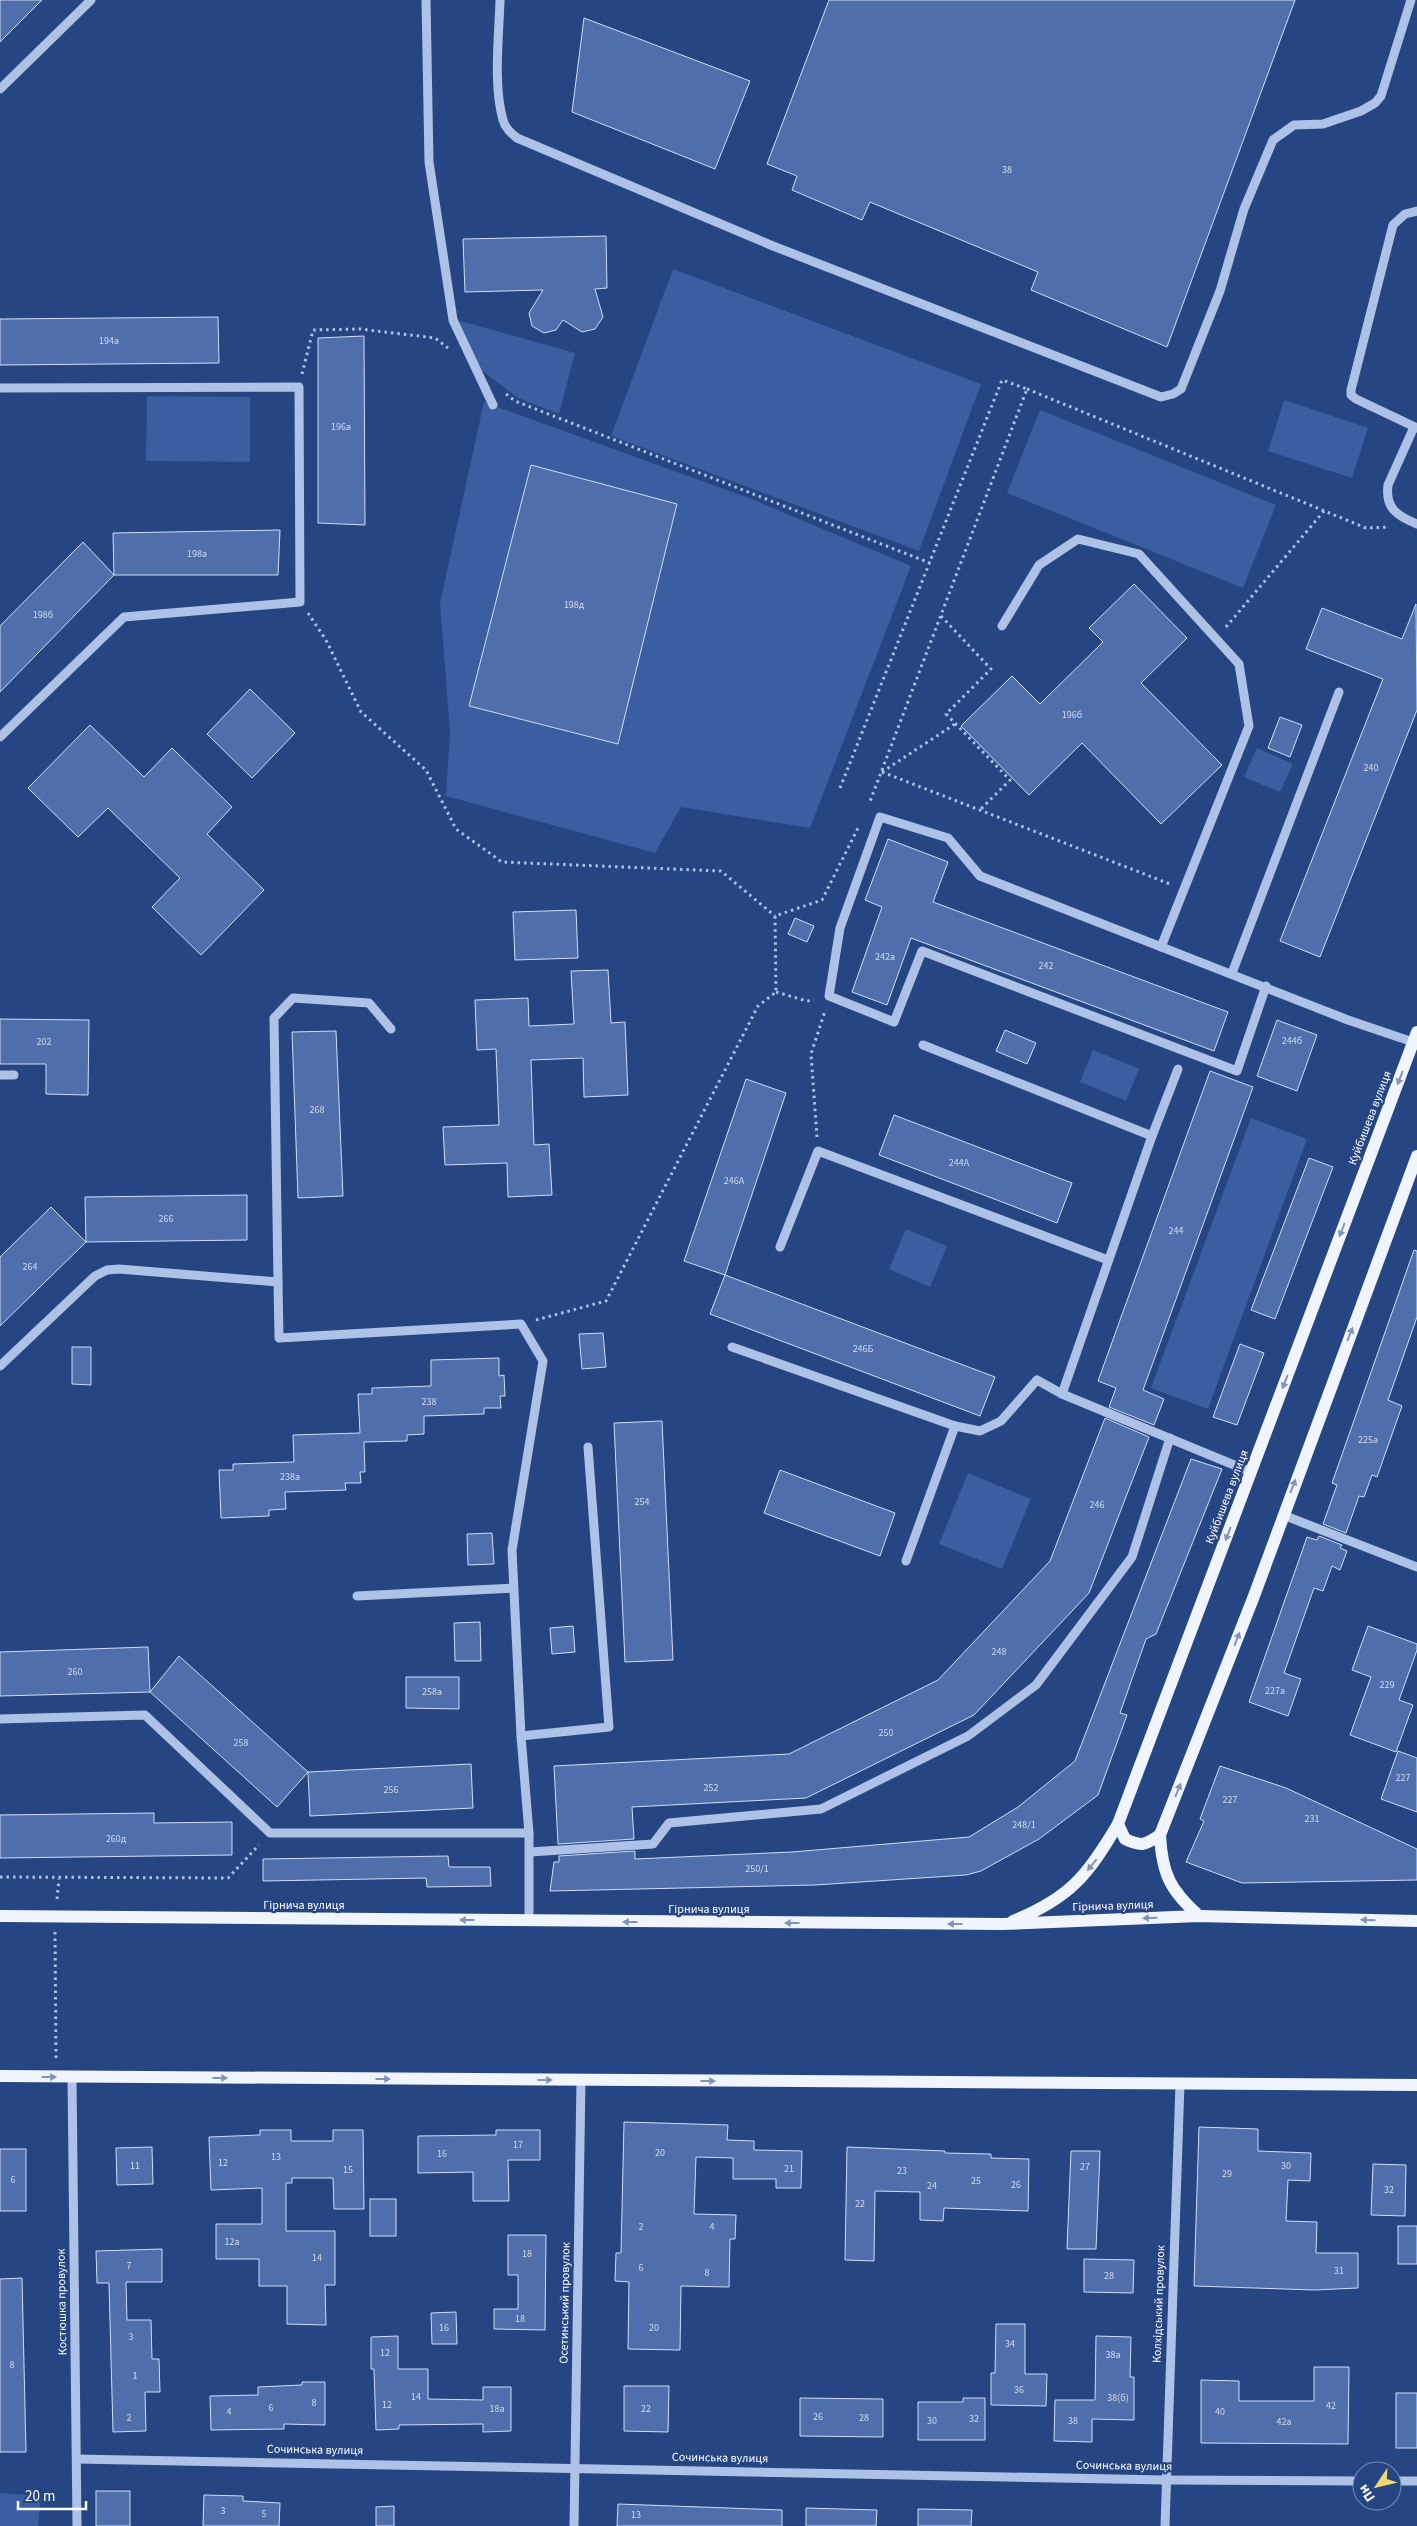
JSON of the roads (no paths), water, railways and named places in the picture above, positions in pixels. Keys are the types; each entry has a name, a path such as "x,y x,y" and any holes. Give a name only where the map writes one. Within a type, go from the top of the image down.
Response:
{"main road":[{"name":"Куйбишева вулиця","path":"1003,1924 1043,1909 1077,1883 1099,1856 1118,1824 1415,1037"},
{"path":"1199,1916 1183,1902 1168,1882 1162,1862 1160,1835 1250,1605 1417,1156"},
{"path":"1118,1824 1125,1839 1135,1844 1146,1845 1160,1835"},
{"name":"Гірнича вулиця","path":"0,1916 1003,1924 1199,1916 1417,1921"},
{"path":"0,2076 1417,2085"}],"street":[{"path":"0,90 92,0"},
{"path":"426,0 429,162 453,320 493,405"},
{"path":"500,0 499,92 503,121 508,130 517,138 773,246 1161,397 1173,394 1181,389 1220,291 1244,209 1274,140 1294,125 1323,124 1361,111 1375,103 1382,96 1411,0"},
{"path":"1417,211 1405,214 1393,225 1351,390 1351,396 1356,399 1416,428 1388,485 1387,495 1390,507 1396,514 1417,524"},
{"path":"0,388 299,387 300,602 124,617 0,737"},
{"path":"1002,626 1039,565 1078,539 1139,554 1239,664 1249,726 1161,947"},
{"path":"1232,973 1339,692"},
{"path":"1266,986 1238,1070 922,952 894,1022 829,996 840,928 880,817 948,838 980,876 1266,986 1348,1020 1415,1037"},
{"path":"391,1029 369,1003 293,998 274,1018 279,1338 520,1324 543,1360 512,1550 521,1736 530,1852 529,1921"},
{"path":"923,1045 1152,1136"},
{"path":"1062,1394 1152,1136 1178,1070"},
{"path":"0,1075 14,1075"},
{"path":"780,1247 818,1151 1108,1260"},
{"path":"0,1366 95,1276 107,1270 119,1269 278,1282"},
{"path":"732,1347 955,1426 980,1432 1001,1422 1037,1380 1062,1394 1251,1472"},
{"path":"906,1561 955,1426"},
{"path":"530,1852 653,1844 669,1823 821,1809 968,1736 1036,1685 1132,1557 1170,1438"},
{"path":"521,1736 609,1727 588,1447"},
{"path":"1283,1515 1417,1567"},
{"path":"358,1596 513,1588"},
{"path":"0,1719 145,1715 270,1833 529,1833"},
{"name":"Костюшка провулок","path":"72,2077 77,2526"},
{"name":"Осетинський провулок","path":"574,2526 581,2080"},
{"name":"Колхідський провулок","path":"1165,2526 1165,2480 1180,2084"},
{"name":"Сочинська вулиця","path":"77,2458 1165,2480 1352,2481"},
{"path":"1402,2481 1417,2481"}]}
